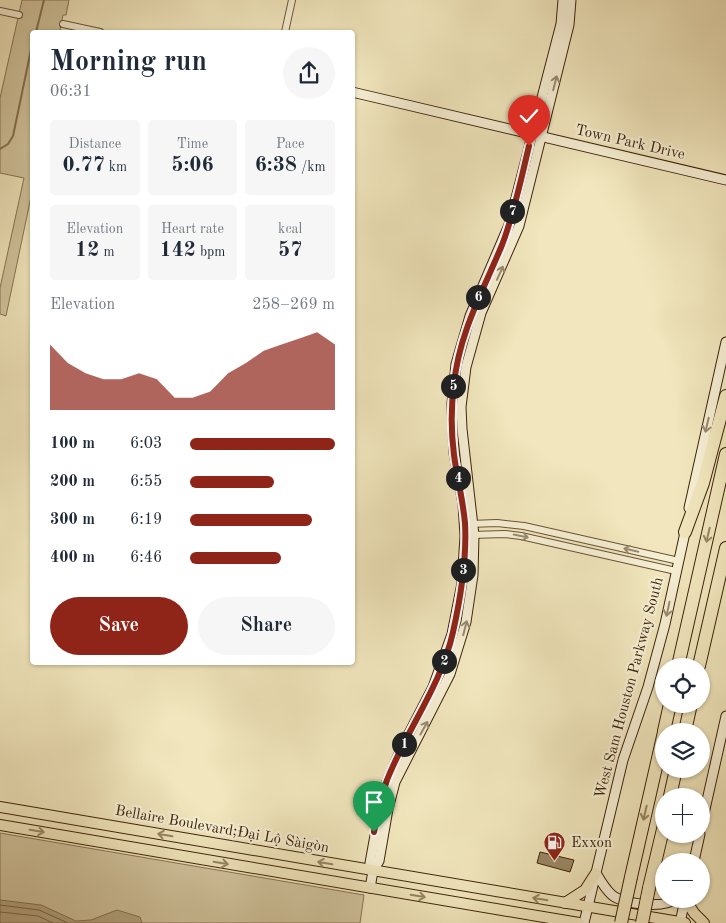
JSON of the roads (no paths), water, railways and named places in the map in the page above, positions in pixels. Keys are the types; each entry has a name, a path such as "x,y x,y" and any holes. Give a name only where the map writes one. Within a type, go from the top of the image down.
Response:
{"highway":[{"path":"685,532 703,483 726,396"},
{"path":"680,658 726,454"},
{"path":"701,658 726,548"},
{"path":"621,923 655,771"},
{"path":"642,923 660,843"}],"main road":[{"name":"Bellaire Boulevard;Đại Lộ Sàigòn","path":"0,807 681,923"},
{"path":"0,825 579,923"},
{"path":"104,843 107,826"},
{"path":"565,902 582,893 596,873"},
{"path":"691,908 704,923"}],"street":[{"path":"285,30 292,0"},
{"path":"399,764 450,674 462,638 470,602 470,535 458,383 465,348 481,313 507,245 519,226 561,24 562,0"},
{"path":"537,135 569,25 571,0"},
{"path":"0,11 19,15"},
{"path":"62,24 90,30"},
{"name":"Town Park Drive","path":"355,93 726,180"},
{"name":"West Sam Houston Parkway South","path":"584,923 623,760 648,687 665,624 692,491 726,342"},
{"path":"469,524 514,524 679,561"},
{"path":"470,535 514,535 676,571"},
{"path":"370,888 373,871 379,861 399,764 441,670 452,634 470,535"},
{"path":"568,547 570,536"},
{"path":"441,670 450,674"},
{"path":"710,788 726,716"},
{"path":"596,873 606,889 619,899 655,904"},
{"path":"681,923 684,908"}],"water":[{"path":"0,900 41,905 76,921 91,920 117,910 140,917 142,923 0,923"}],"waterway":[{"path":"36,30 44,0"},
{"path":"0,149 8,144 13,136 30,55"}],"place":[{"name":"Exxon","path":"555,862"}]}
